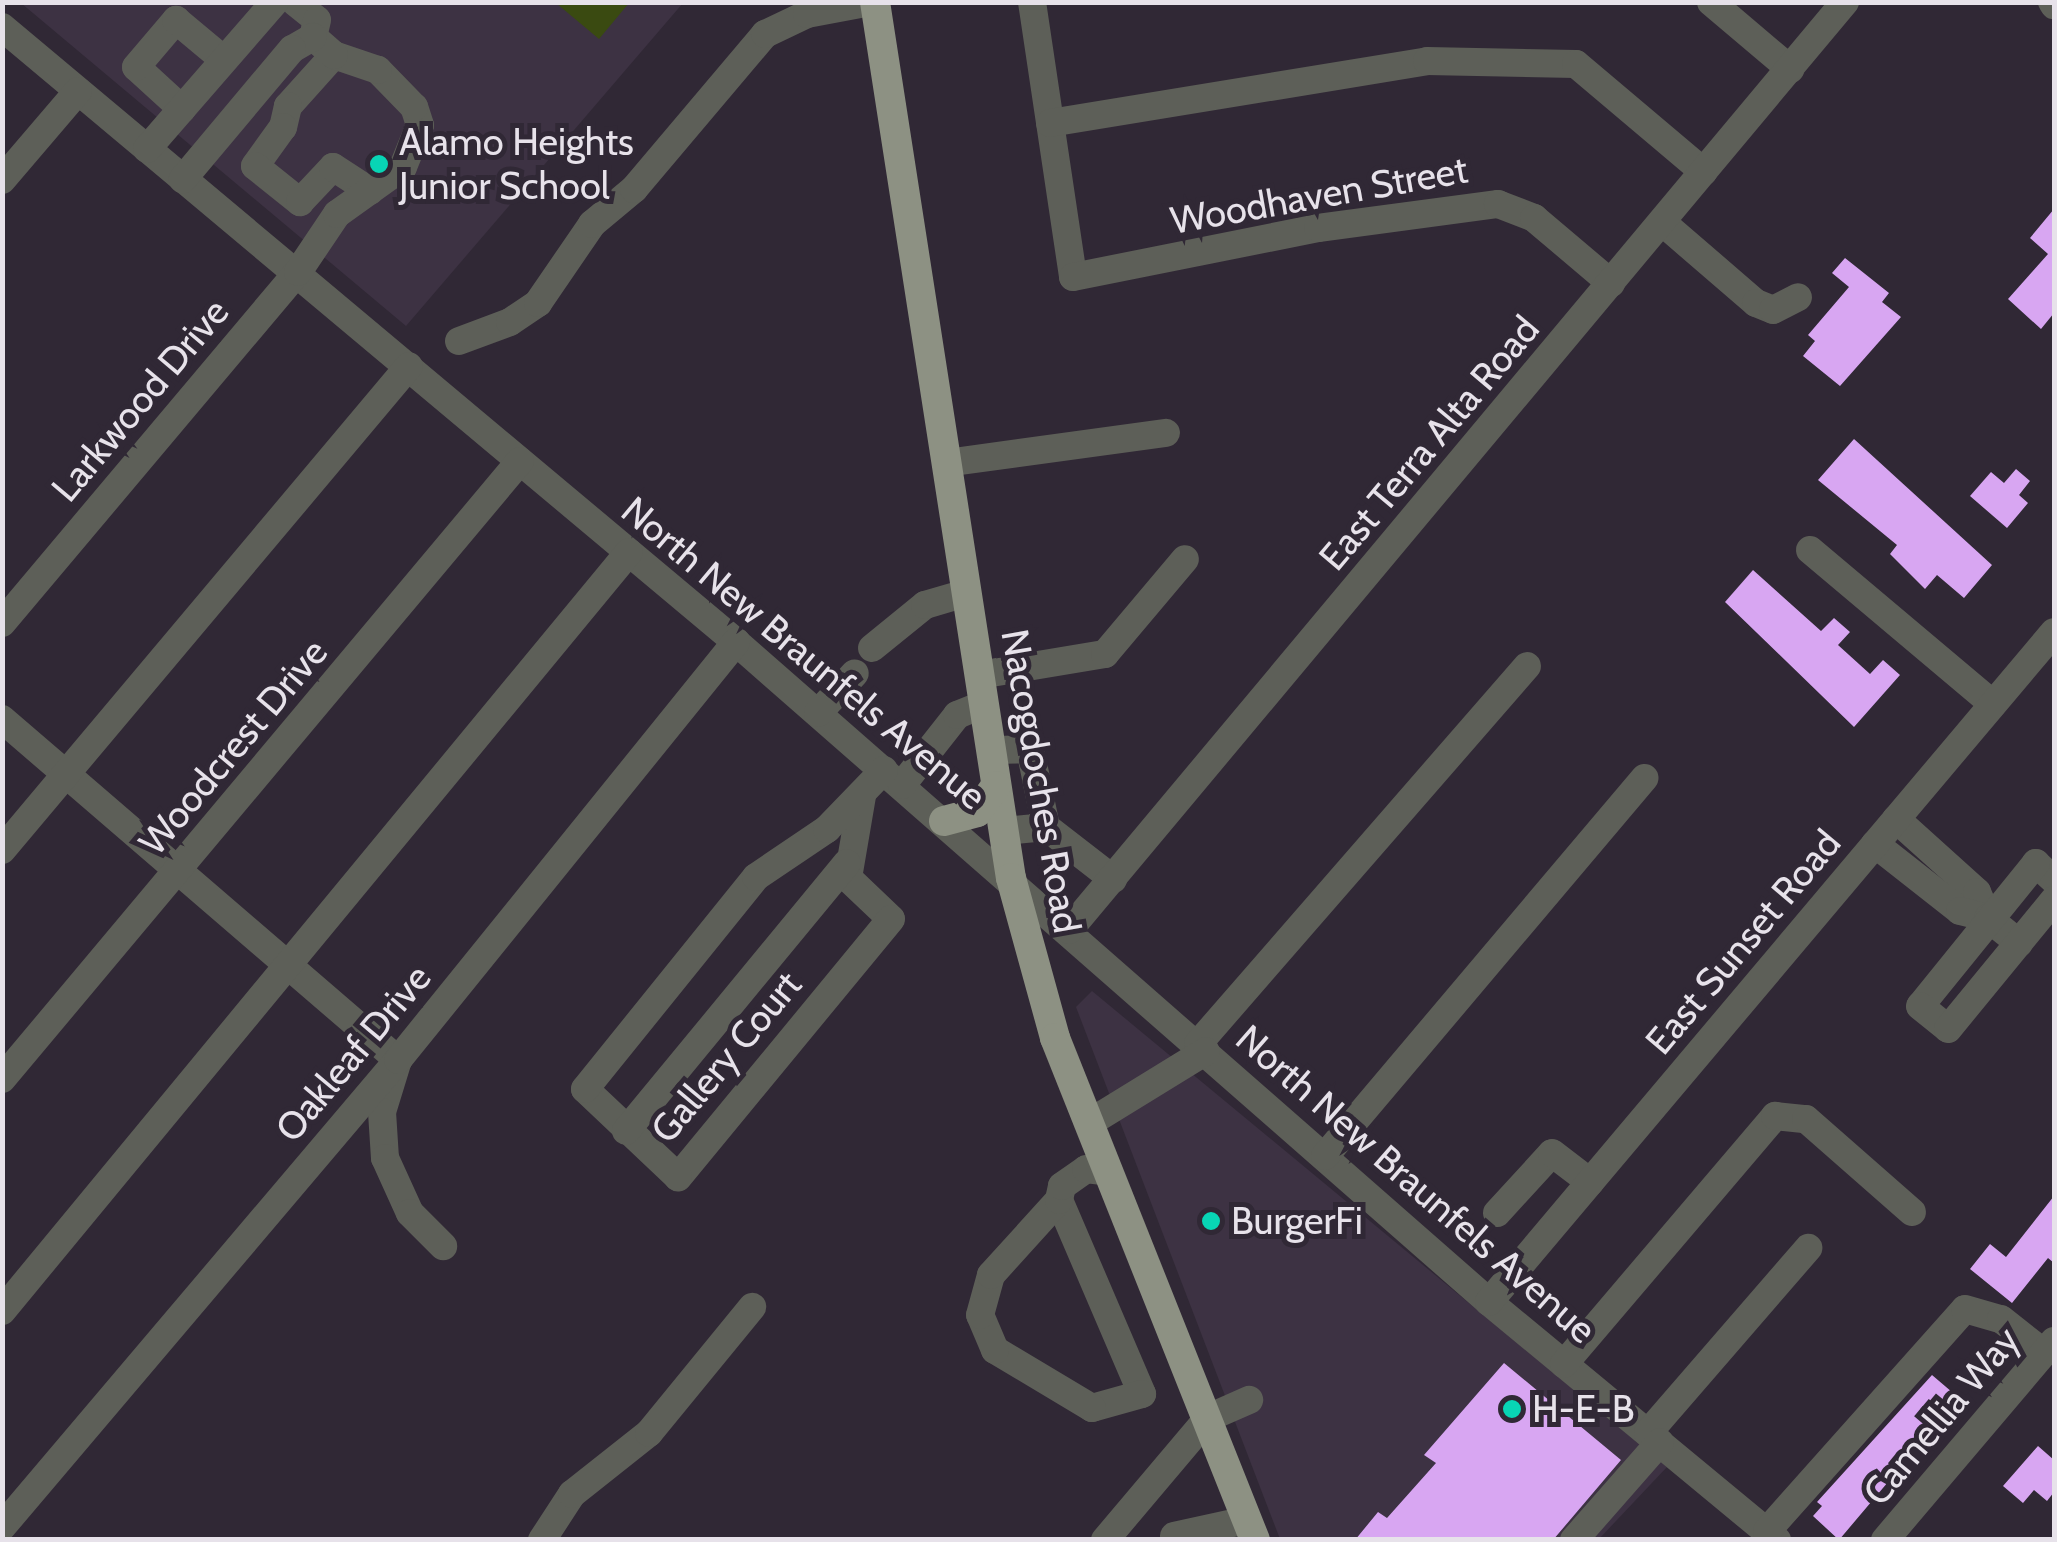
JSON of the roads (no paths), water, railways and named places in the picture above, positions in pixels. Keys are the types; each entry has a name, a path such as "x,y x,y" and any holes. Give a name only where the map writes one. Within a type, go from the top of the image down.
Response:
{"main road":[{"name":"Nacogdoches Road","path":"873,2 1010,878 1055,1038 1090,1123 1102,1172 1208,1418 1251,1530"},
{"path":"944,821 976,812 996,786"}],"street":[{"path":"147,149 275,2"},
{"path":"295,2 316,20 323,46 288,106 282,127 255,166 300,202 333,167 370,191"},
{"path":"459,341 510,322 538,303 592,224 634,189 765,34 808,14 873,2"},
{"path":"1032,2 1050,123 1427,61 1576,64 1704,172"},
{"path":"1710,2 1790,69"},
{"name":"East Terra Alta Road","path":"1069,930 1845,2"},
{"path":"182,108 136,67 176,20 224,60"},
{"name":"North New Braunfels Avenue","path":"2,28 736,642 1010,878 1489,1302 1772,1535"},
{"path":"182,178 292,49 323,46"},
{"name":"Larkwood Drive","path":"2,623 298,272 337,214 403,167 420,125 414,107 378,70 323,46"},
{"path":"2,180 78,91"},
{"name":"Woodhaven Street","path":"1050,123 1073,278 1318,228 1498,204 1534,218 1612,283"},
{"path":"1662,222 1756,303 1773,310 1798,297"},
{"path":"2,850 409,366"},
{"path":"946,463 1166,433"},
{"name":"Woodcrest Drive","path":"2,1079 520,461"},
{"path":"1810,550 1993,704"},
{"path":"2,1311 629,552"},
{"path":"981,689 1105,654 1185,560"},
{"path":"872,648 925,605 966,593"},
{"name":"East Sunset Road","path":"1489,1302 2054,632"},
{"name":"Oakleaf Drive","path":"7,1514 398,1060 736,642"},
{"path":"1090,1123 1202,1048 1527,666"},
{"path":"818,713 854,673"},
{"name":"Gallery Court","path":"862,796 848,863 854,886 891,919 678,1177 586,1096 594,1073 756,877 807,846 862,796 893,778 981,689"},
{"path":"2,718 398,1060 382,1112 385,1158 410,1214 443,1246"},
{"path":"991,750 1030,748 1046,827 1113,878"},
{"path":"1325,1156 1645,778"},
{"path":"1896,819 1946,882"},
{"path":"1004,831 1046,827"},
{"path":"1875,844 1946,882 1977,892 1988,918 2019,943"},
{"path":"626,1131 848,863"},
{"path":"2054,880 2036,863 1920,1006 1948,1028 2054,900"},
{"path":"1947,971 1977,994"},
{"path":"1564,1364 1775,1116 1806,1119 1912,1212"},
{"path":"1497,1212 1552,1153 1590,1182"},
{"path":"1060,1200 991,1275 980,1314 987,1332 995,1350 1092,1408 1142,1394 1060,1200 1062,1186 1076,1173 1102,1172"},
{"path":"1574,1540 1808,1248"},
{"path":"542,1540 572,1494 649,1433 752,1307"},
{"path":"1772,1535 1964,1310 2001,1320 2049,1347"},
{"name":"Camellia Way","path":"1885,1540 2049,1347"},
{"path":"1104,1540 1208,1418 1249,1400"},
{"path":"7,1514 13,1540"},
{"path":"1174,1536 1251,1530"}],"place":[{"name":"Alamo Heights Junior School","path":"379,164"},
{"name":"BurgerFi","path":"1211,1221"},
{"name":"H-E-B","path":"1512,1409"}]}
